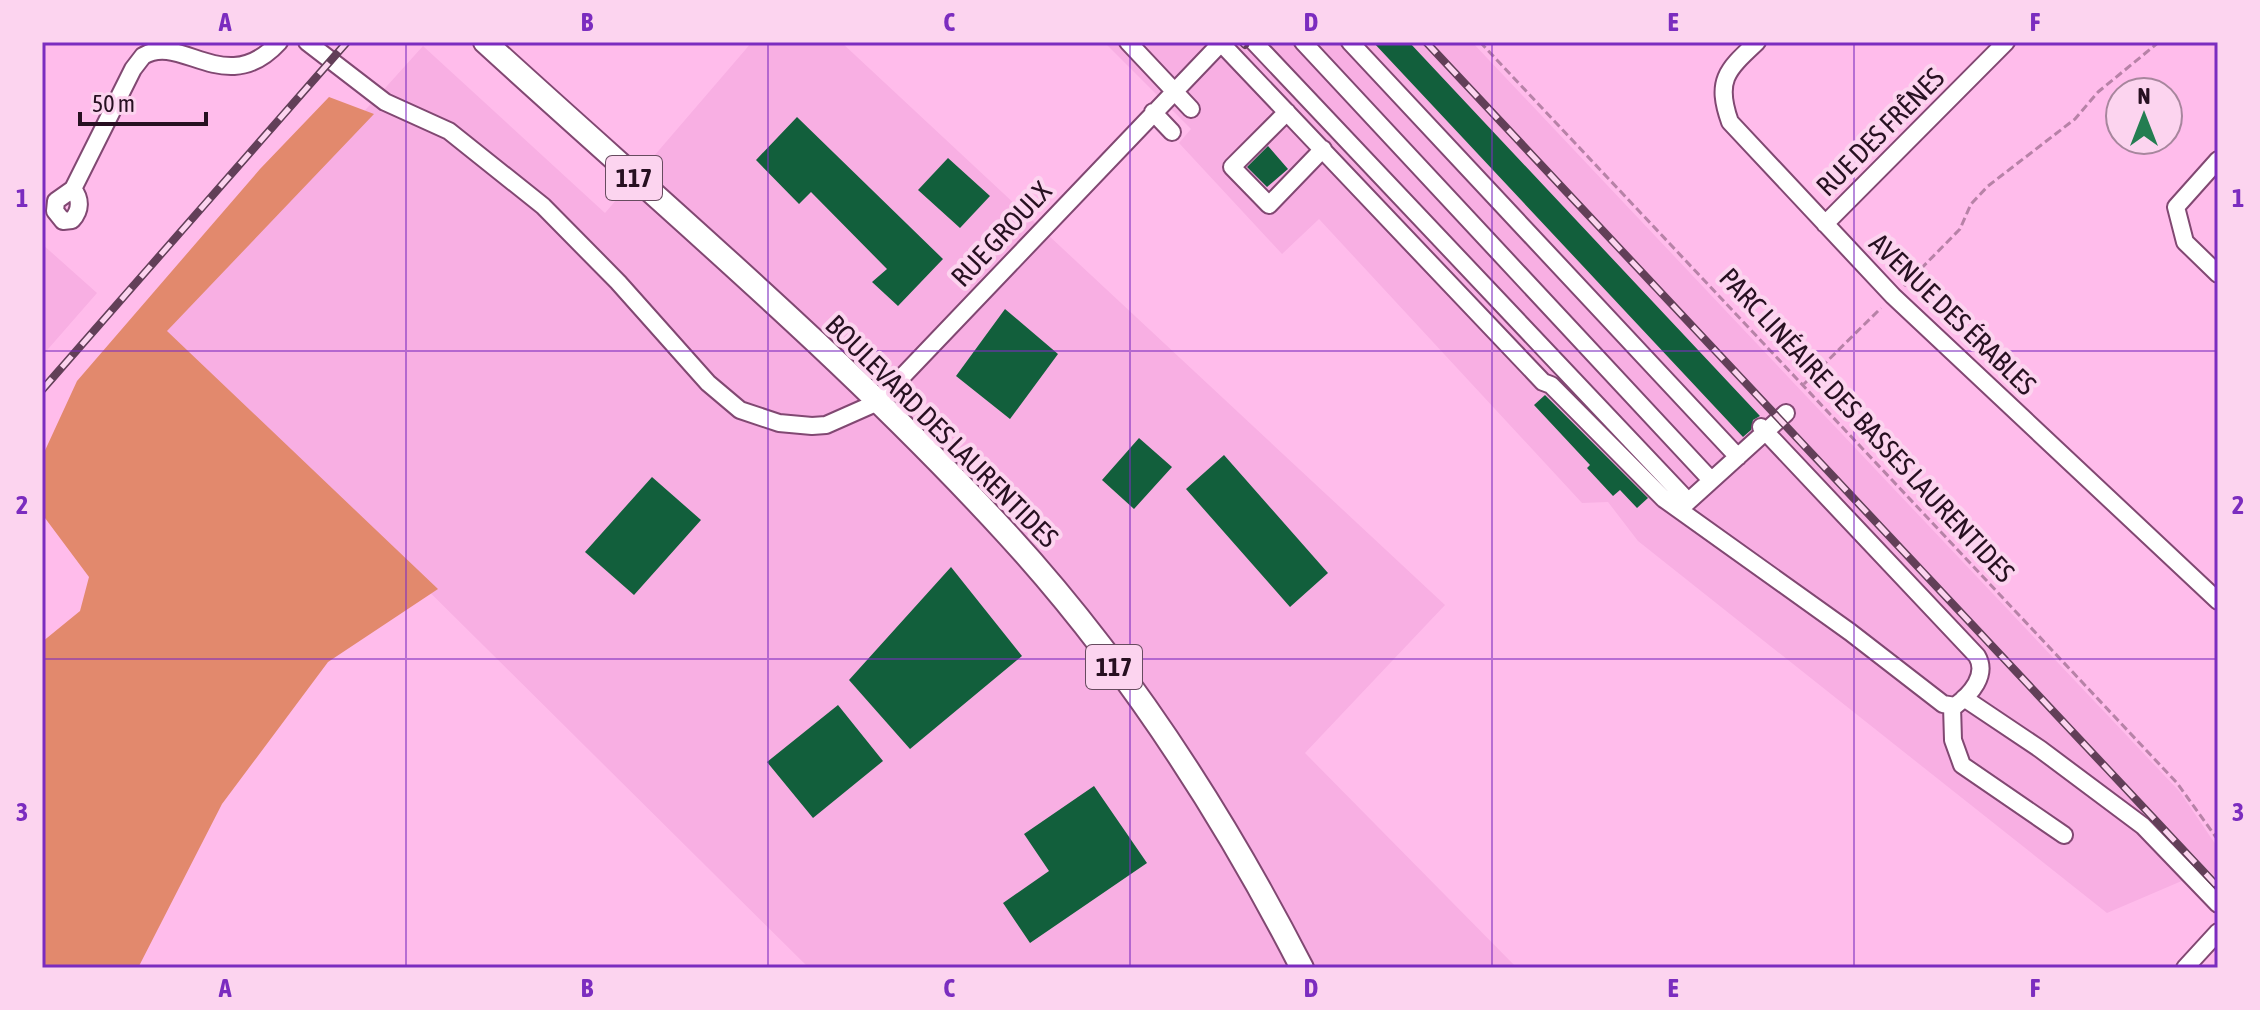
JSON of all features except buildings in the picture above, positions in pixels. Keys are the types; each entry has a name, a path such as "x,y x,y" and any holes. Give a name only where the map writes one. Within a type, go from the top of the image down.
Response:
{"main road":[{"name":"BOULEVARD DES LAURENTIDES","path":"485,42 878,402 1009,536 1096,643 1200,790 1302,968"}],"street":[{"path":"73,189 133,69 143,56 166,52 216,66 242,65 264,55 279,42"},
{"path":"307,42 385,102 449,131 543,206 618,282 708,383 740,410 779,423 812,426 826,425 878,402"},
{"path":"1128,42 1163,102 1172,132"},
{"path":"1254,42 1683,506"},
{"path":"1303,42 1711,480"},
{"path":"1350,42 1738,457"},
{"name":"AVENUE DES ÉRABLES","path":"1757,42 1730,67 1722,85 1723,103 1730,122 1825,224 1889,300 2218,601"},
{"name":"RUE DES FRÊNES","path":"1825,224 2006,42"},
{"path":"1221,43 1543,382 1551,385 1609,446 1943,704 1958,702 2040,749 2143,826 2218,904"},
{"name":"RUE GROULX","path":"878,402 1221,43"},
{"path":"1163,102 1191,109"},
{"path":"1287,112 1232,167 1269,205 1323,149"},
{"path":"2218,160 2176,207 2185,242 2218,274"},
{"path":"1683,506 1738,457 1763,429 1786,413"},
{"path":"1763,429 1982,664 1981,676 1958,702 1953,740 1962,765 2064,835"},
{"path":"2185,968 2218,932"}],"path":[{"name":"PARC LINÉAIRE DES BASSES LAURENTIDES","path":"1480,42 2177,783 2218,840"},
{"path":"1803,385 1960,229 1971,204 1988,186 2075,119 2098,92 2159,42"}],"shaded area":[{"path":"752,42 841,42 1445,605 1305,753 1517,968 809,968 166,331 423,46 605,213"},
{"path":"1104,42 1472,42 2180,792 2218,848 2218,909 2214,913 2184,880 2107,913 1638,541 1608,502 1582,503 1319,219 1282,254 1179,143 1191,129"},
{"path":"329,97 374,114 167,331 438,589 328,662 222,804 138,968 42,968 42,642 80,611 89,577 42,514 42,457 77,381 260,169"},
{"path":"42,244 97,293 42,356"}],"railway":[{"path":"42,390 347,42"},
{"path":"1242,42 1245,45"},
{"path":"1426,42 2218,887"}]}
